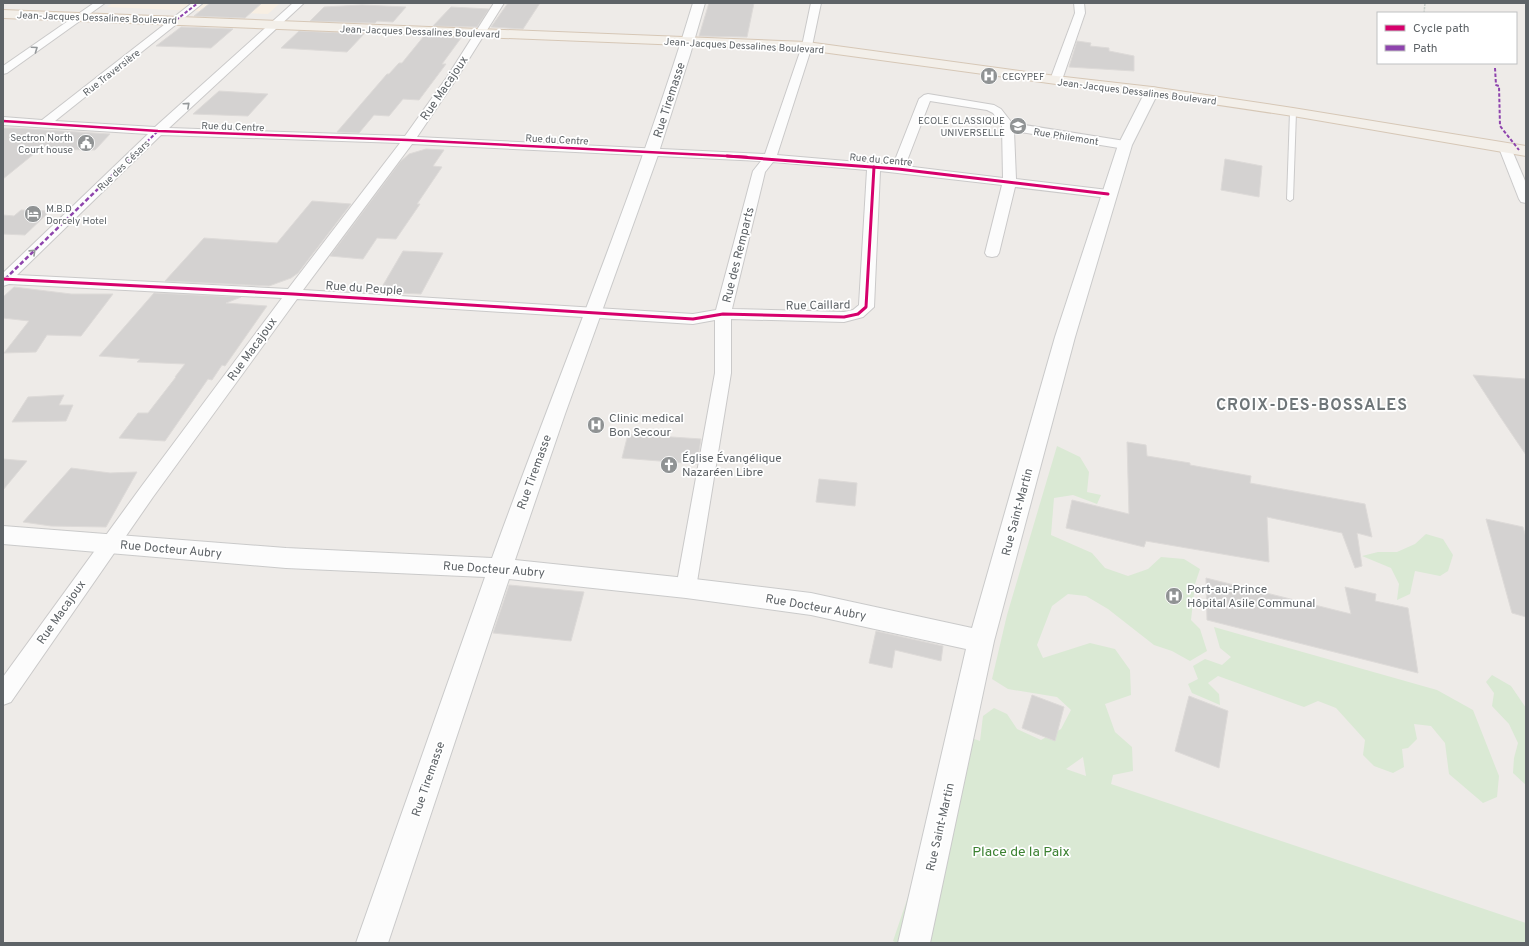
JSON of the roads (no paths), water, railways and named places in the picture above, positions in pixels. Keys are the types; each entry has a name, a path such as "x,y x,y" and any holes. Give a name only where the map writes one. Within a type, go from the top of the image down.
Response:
{"main road":[{"name":"Jean-Jacques Dessalines Boulevard","path":"3,14 807,46 1056,80 1152,91 1293,112 1526,151"}],"street":[{"path":"3,71 100,3"},
{"name":"Rue Traversière","path":"45,123 198,3"},
{"name":"Rue des Césars","path":"4,280 158,131 299,3"},
{"name":"Rue Macajoux","path":"3,695 109,544 408,140 482,34 499,3"},
{"name":"Rue Tiremasse","path":"372,943 499,568 652,151 699,3"},
{"name":"Rue des Remparts","path":"686,588 723,373 723,314 759,171 770,158 807,46 816,3"},
{"path":"1056,80 1080,13 1079,3"},
{"name":"Rue Saint-Martin","path":"914,943 981,641 1065,337 1108,194 1125,145 1152,91"},
{"path":"898,168 925,99 932,96 994,108 1008,126 1010,181 992,253"},
{"name":"Rue du Centre","path":"3,121 158,131 408,140 770,158 898,168 1108,194"},
{"name":"Rue Philemont","path":"1008,126 1125,145"},
{"path":"1505,148 1526,199"},
{"name":"Rue Caillard","path":"723,314 844,317 858,314 866,307 874,167"},
{"name":"Rue du Peuple","path":"4,280 293,294 693,319 723,314"},
{"name":"Rue Docteur Aubry","path":"3,535 286,558 499,568 686,588 811,604 981,641"}],"lane":[{"path":"1290,199 1293,112"}],"place":[{"name":"CEGYPEF","path":"989,76"},
{"name":"ECOLE CLASSIQUE UNIVERSELLE","path":"1018,126"},
{"name":"Sectron North Court house","path":"86,143"},
{"name":"M.B.D Dorcely Hotel","path":"33,214"},
{"name":"Clinic medical Bon Secour","path":"596,425"},
{"name":"Église Évangélique Nazaréen Libre","path":"669,465"},
{"name":"Port-au-Prince Hôpital Asile Communal","path":"1174,596"}],"district":[{"name":"CROIX-DES-BOSSALES","path":"1312,404"}],"park label":[{"name":"Place de la Paix","path":"1021,851"}]}
